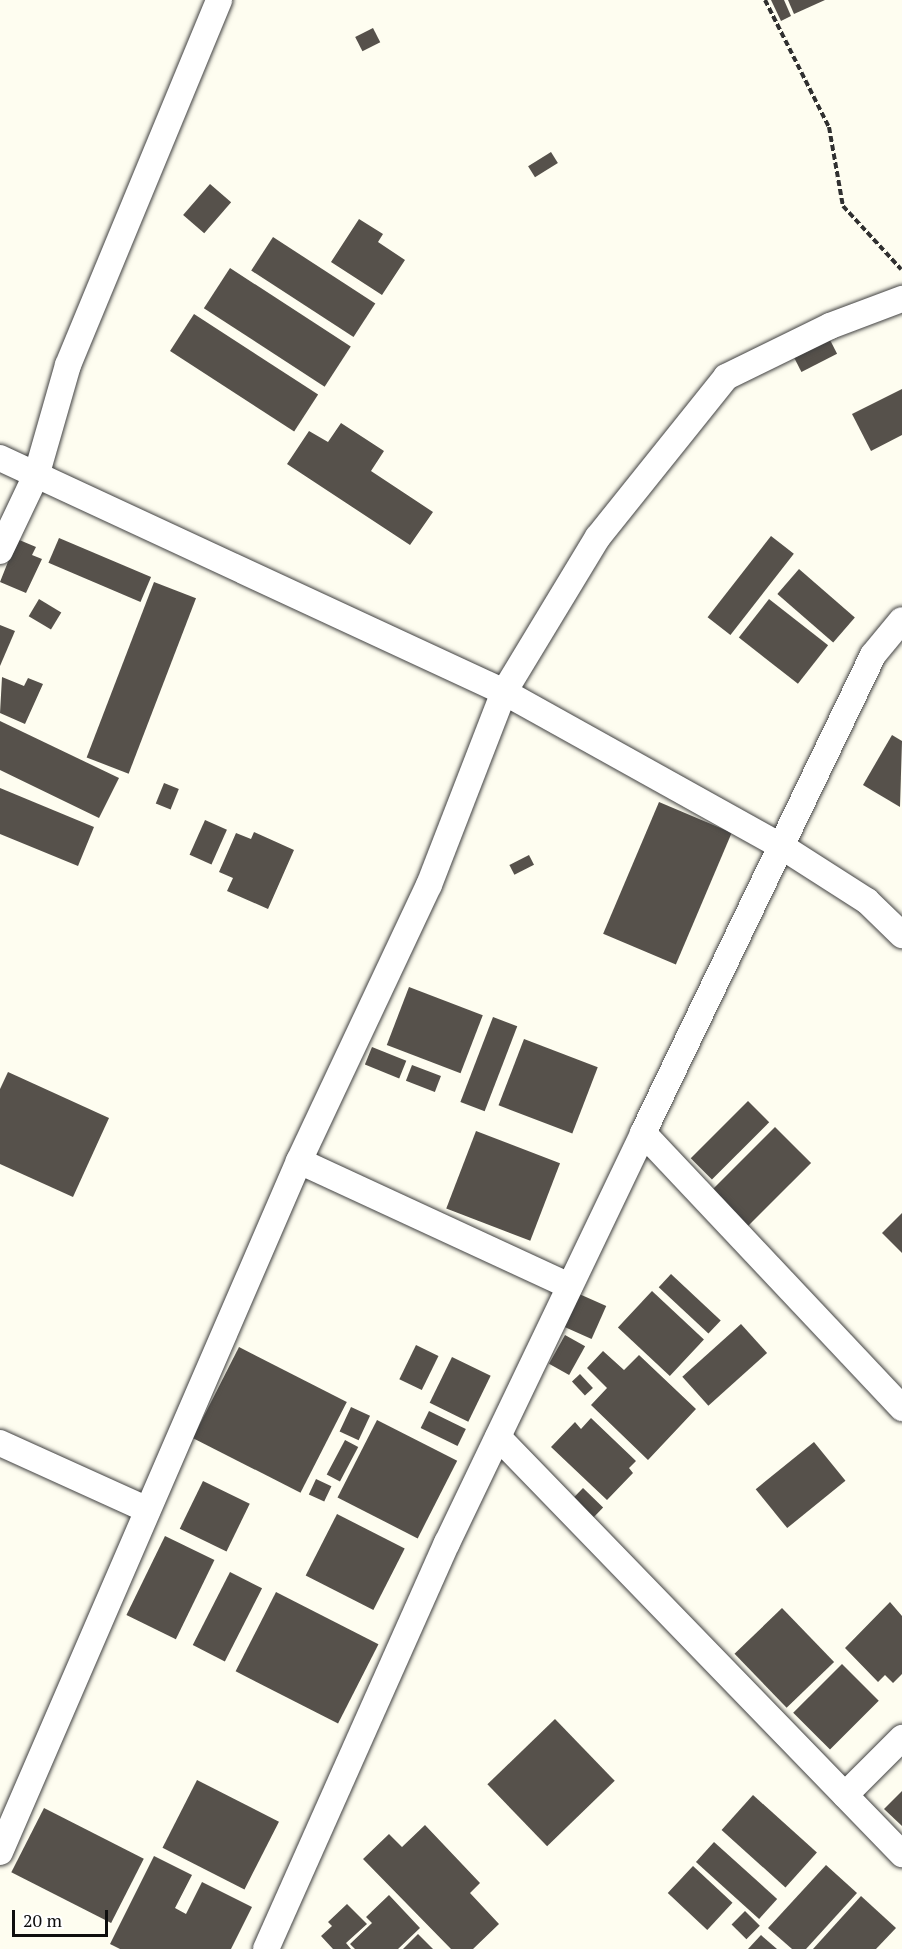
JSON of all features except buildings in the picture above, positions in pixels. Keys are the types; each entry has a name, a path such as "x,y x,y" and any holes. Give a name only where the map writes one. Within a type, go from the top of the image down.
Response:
{"street":[{"path":"0,552 37,472 68,365 219,0"},
{"path":"0,1852 299,1161 429,885 504,692 598,537 726,376 830,326 902,299"},
{"path":"0,458 37,472 504,692 781,846 867,902 902,935"},
{"path":"266,1949 498,1437 643,1133 873,655 902,620"},
{"path":"643,1133 902,1408"},
{"path":"299,1161 570,1286"},
{"path":"498,1437 902,1854"},
{"path":"0,1443 148,1510"},
{"path":"845,1795 902,1738"}],"path":[{"path":"765,0 828,127 843,206 902,270"}]}
